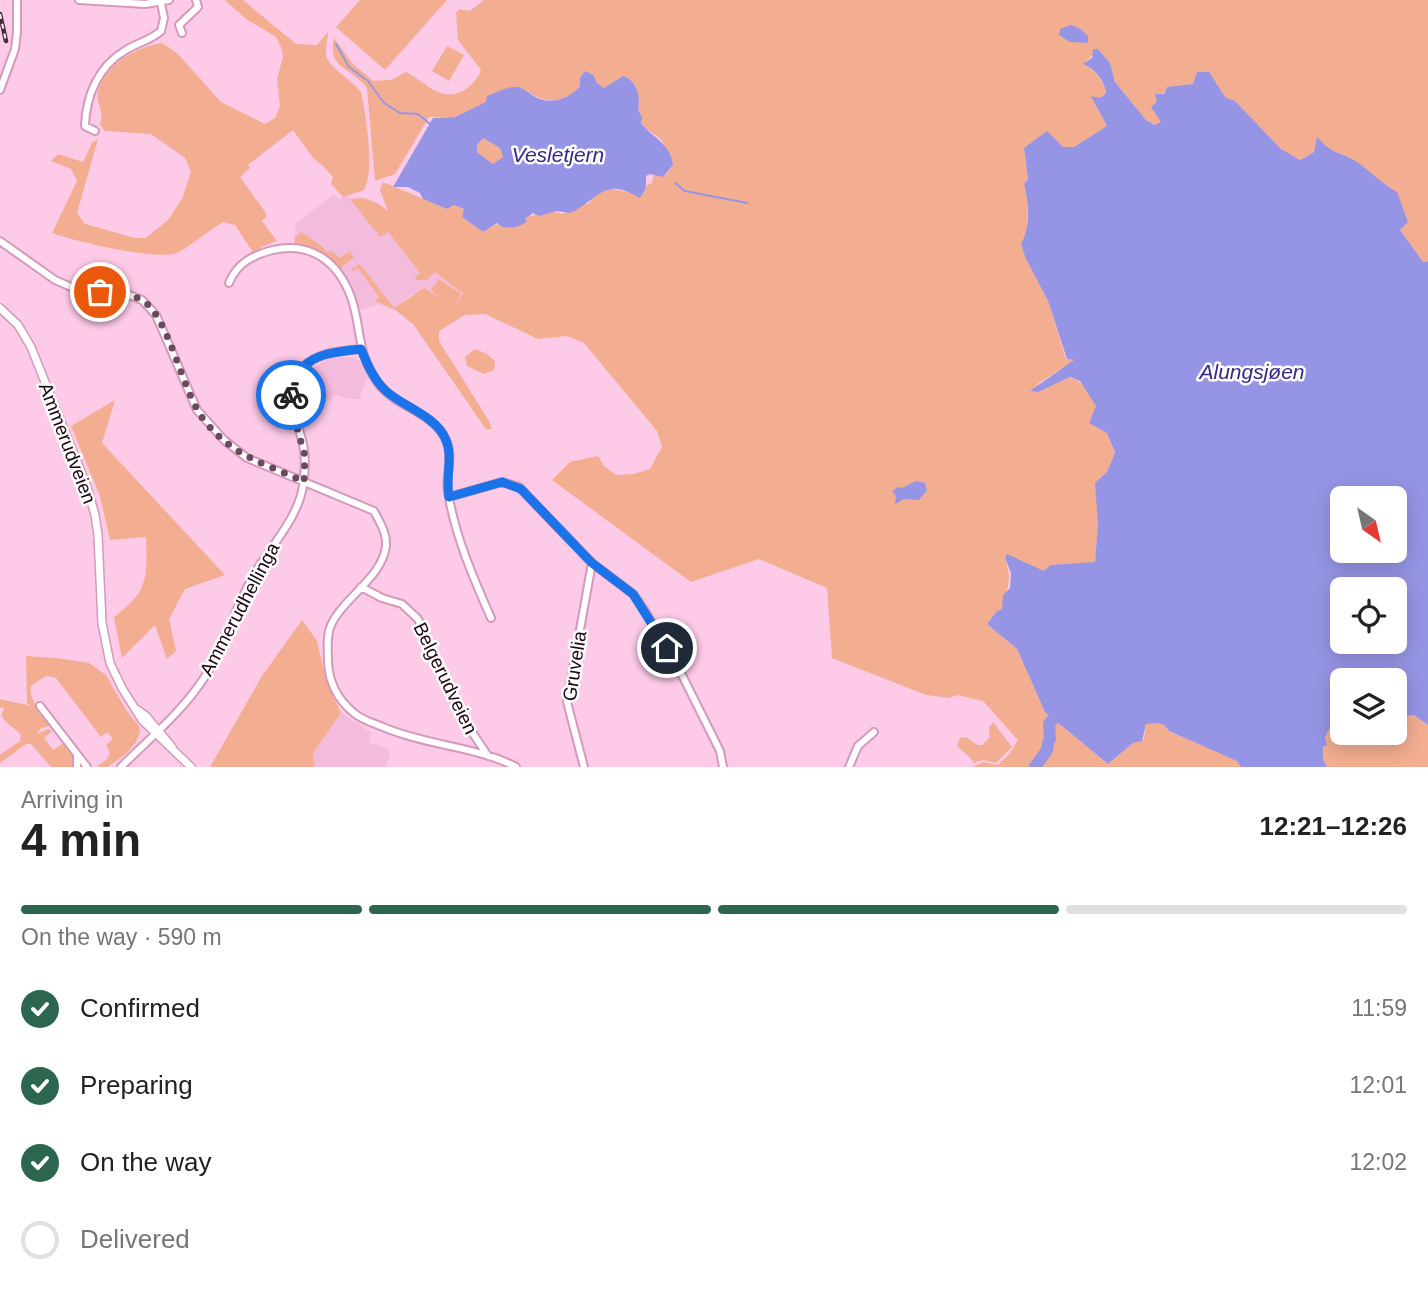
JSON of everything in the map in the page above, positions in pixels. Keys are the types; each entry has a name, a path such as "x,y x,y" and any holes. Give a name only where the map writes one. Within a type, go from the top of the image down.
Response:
{"street":[{"path":"0,90 3,73 16,41 17,0"},
{"path":"79,0 145,4 169,0"},
{"path":"183,33 179,25 198,7 196,0"},
{"path":"95,131 85,126 88,99 94,85 117,56 161,31 164,18 161,3"},
{"path":"0,241 55,280 78,290 124,293 142,300 156,316 197,410 224,440 247,458 374,511 383,527 386,544 384,554 377,568 331,625 328,638 329,675 340,697 355,714 387,729 516,767"},
{"path":"229,283 235,269 255,256 279,249 308,249 330,265 345,284 354,307 361,349 381,387 398,402 432,423 443,434 450,454 447,473 449,497 458,534 491,618"},
{"name":"Ammerudveien","path":"0,308 18,325 31,347 90,497 98,535 105,643 117,680 142,720 191,767"},
{"name":"Ammerudhellinga","path":"121,767 190,697 203,679 249,584 297,507 304,482 303,443 291,401 297,377 310,361 322,354 361,349"},
{"path":"449,497 498,483 511,484 527,494 592,563 623,586 645,611 679,669 720,751 723,767"},
{"name":"Gruvelia","path":"584,767 567,702 592,563"},
{"name":"Belgerudveien","path":"360,587 402,604 418,619 460,714 489,758"},
{"path":"40,706 87,767"},
{"path":"849,767 858,746 874,732"},
{"path":"77,755 77,767"}],"shaded area":[{"path":"225,0 243,0 296,44 317,45 328,32 328,60 361,92 369,156 364,190 343,197 331,184 333,177 314,159 293,130 248,165 250,168 240,177 266,213 262,221 277,241 261,247 260,252 254,254 235,225 223,222 183,250 167,255 116,249 52,233 77,181 71,169 51,161 58,154 83,162 92,143 98,139 77,213 85,224 135,238 146,238 168,220 182,199 191,172 185,158 151,134 105,131 100,125 97,96 102,82 114,65 132,53 162,43 177,53 221,102 265,124 275,118 280,106 277,79 283,57 281,47 276,37 246,19"},
{"path":"360,0 447,0 385,70 336,27"},
{"path":"484,0 1428,0 1428,261 1423,262 1399,230 1397,192 1354,161 1328,148 1317,138 1314,152 1299,160 1281,149 1235,101 1193,84 1168,87 1152,107 1162,122 1156,125 1146,120 1115,82 1110,63 1098,49 1085,63 1098,76 1105,89 1106,93 1099,99 1092,97 1107,126 1074,147 1063,147 1052,138 1024,148 1028,179 1024,184 1028,198 1026,259 1048,301 1066,359 1075,360 1036,385 1066,378 1078,381 1092,398 1115,454 1107,472 1098,524 1095,563 1050,565 1044,572 1007,555 1005,558 1009,579 1002,609 997,611 987,624 1017,649 1045,712 1108,764 1133,743 1144,739 1146,724 1157,723 1164,725 1169,731 1238,761 1241,767 973,767 983,762 998,765 1018,740 983,701 957,695 949,698 926,695 832,658 827,588 759,559 691,582 552,480 570,462 598,456 604,466 616,475 634,474 650,469 662,447 657,431 584,343 567,336 538,339 485,314 465,315 439,331 439,341 489,421 492,429 486,429 413,324 394,309 375,301 379,297 358,268 353,271 351,269 360,264 394,308 424,288 440,298 431,290 439,279 461,294 454,307 463,294 435,272 427,280 414,278 420,273 388,232 380,237 377,234 380,231 376,232 350,199 370,200 388,211 380,190 383,182 447,209 454,205 464,209 462,217 483,232 496,225 520,221 538,213 562,214 589,203 595,194 607,188 643,195 647,185 652,183 654,174 666,175 673,165 662,142 642,123 638,94 630,79 623,76 604,88 580,78 580,86 561,99 541,99 528,91 487,102 455,117 429,117 395,174 375,181 367,88 337,62 333,48 334,38 352,63 373,81 391,80 406,72 437,91 454,94 475,81 481,70 458,40 456,13 459,9 470,11"},
{"path":"447,46 464,55 449,81 432,71"},
{"path":"483,138 500,148 503,157 493,164 477,152 477,145"},
{"path":"347,194 351,199 361,197 378,203 435,271 463,294 455,307 414,293 393,310 379,304 358,311 354,296 338,269 294,242 296,224 333,195 340,199"},
{"path":"301,232 322,246 327,253 331,251 340,258 350,251 354,257 338,270 301,246 295,245 295,238"},
{"path":"475,349 495,361 494,370 484,374 467,366 465,357"},
{"path":"350,357 361,362 368,376 359,399 335,395 329,400 319,400 308,390 307,375 312,369 330,358"},
{"path":"115,400 102,443 225,575 185,589 169,619 176,651 167,659 155,625 122,658 114,617 134,599 144,583 146,537 110,540 100,496 71,426"},
{"path":"302,620 317,641 326,679 341,713 314,752 315,767 210,767 262,676"},
{"path":"26,656 89,663 106,675 126,710 139,726 136,742 127,753 108,767 97,767 107,759 110,753 106,745 113,739 107,732 101,737 56,678 46,676 31,687 30,691 34,702 51,725 40,729 37,734 48,729 52,731 44,738 53,750 64,743 74,757 74,767 51,767 31,744 26,744 0,763 0,755 20,741 21,735 1,715 4,710 3,707 0,708 0,699 31,706 27,703"},
{"path":"341,713 372,733 370,743 387,748 390,755 386,767 315,767 314,752"},
{"path":"1414,715 1428,725 1428,767 1327,767 1323,759 1323,747 1327,745 1325,737 1330,728 1330,745 1407,745 1407,716"},
{"path":"993,722 1012,747 996,763 983,760 974,763 957,745 961,737 982,745 990,737 989,728"}],"water":[{"path":"1071,25 1088,36 1088,43 1070,42 1059,35 1060,29"},
{"name":"Alungsjøen","path":"1093,49 1098,49 1110,63 1115,82 1146,120 1155,125 1161,122 1151,107 1157,101 1155,94 1164,94 1167,87 1193,84 1197,72 1209,72 1225,97 1235,101 1281,149 1300,160 1314,152 1317,137 1328,148 1354,160 1397,192 1408,222 1400,230 1423,262 1428,261 1428,725 1414,715 1407,716 1407,668 1330,668 1330,728 1325,737 1327,745 1323,747 1323,759 1327,767 1241,767 1237,761 1157,723 1146,724 1142,741 1133,743 1108,764 1045,712 1017,649 987,624 997,611 1002,609 1003,595 1010,588 1011,573 1005,558 1007,554 1044,571 1050,565 1095,562 1098,524 1095,483 1107,472 1115,453 1107,433 1089,423 1096,406 1080,381 1070,377 1038,392 1030,391 1074,360 1067,359 1048,301 1021,244 1028,214 1024,184 1028,179 1024,148 1047,131 1063,147 1074,147 1107,126 1091,96 1100,98 1106,93 1104,84 1095,72 1083,64 1092,58"},
{"name":"Vesletjern","path":"585,71 593,75 597,83 604,88 623,76 632,81 638,95 641,123 661,142 672,158 673,165 663,177 650,174 646,176 645,191 639,198 618,189 610,189 570,213 557,211 539,216 533,213 525,219 527,221 518,226 502,227 497,223 483,232 462,217 464,209 454,205 447,209 423,199 420,193 408,187 393,187 433,118 455,117 486,102 487,96 511,87 523,89 540,99 558,100 580,86 580,78","holes":["483,138 500,148 503,157 493,164 477,152 477,145"]},
{"path":"916,481 925,483 927,490 919,500 904,499 895,504 896,496 892,491"}],"waterway":[{"path":"336,44 349,67 368,81 384,103 400,113 418,114 430,124"},
{"path":"675,183 685,191 747,203"},
{"path":"1050,739 1049,724 1053,719"},
{"path":"1035,767 1047,750 1048,743"}],"railway":[{"path":"0,14 6,41"}],"way so far":[{"path":"100,292 124,293 142,300 152,309 163,328 197,410 213,430 247,458 304,482 305,456 291,395"}],"route":[{"path":"291,395 297,377 310,361 322,354 361,349 381,387 398,402 425,417 443,434 450,454 447,473 449,497 502,482 521,489 592,563 633,594 667,648"}]}
